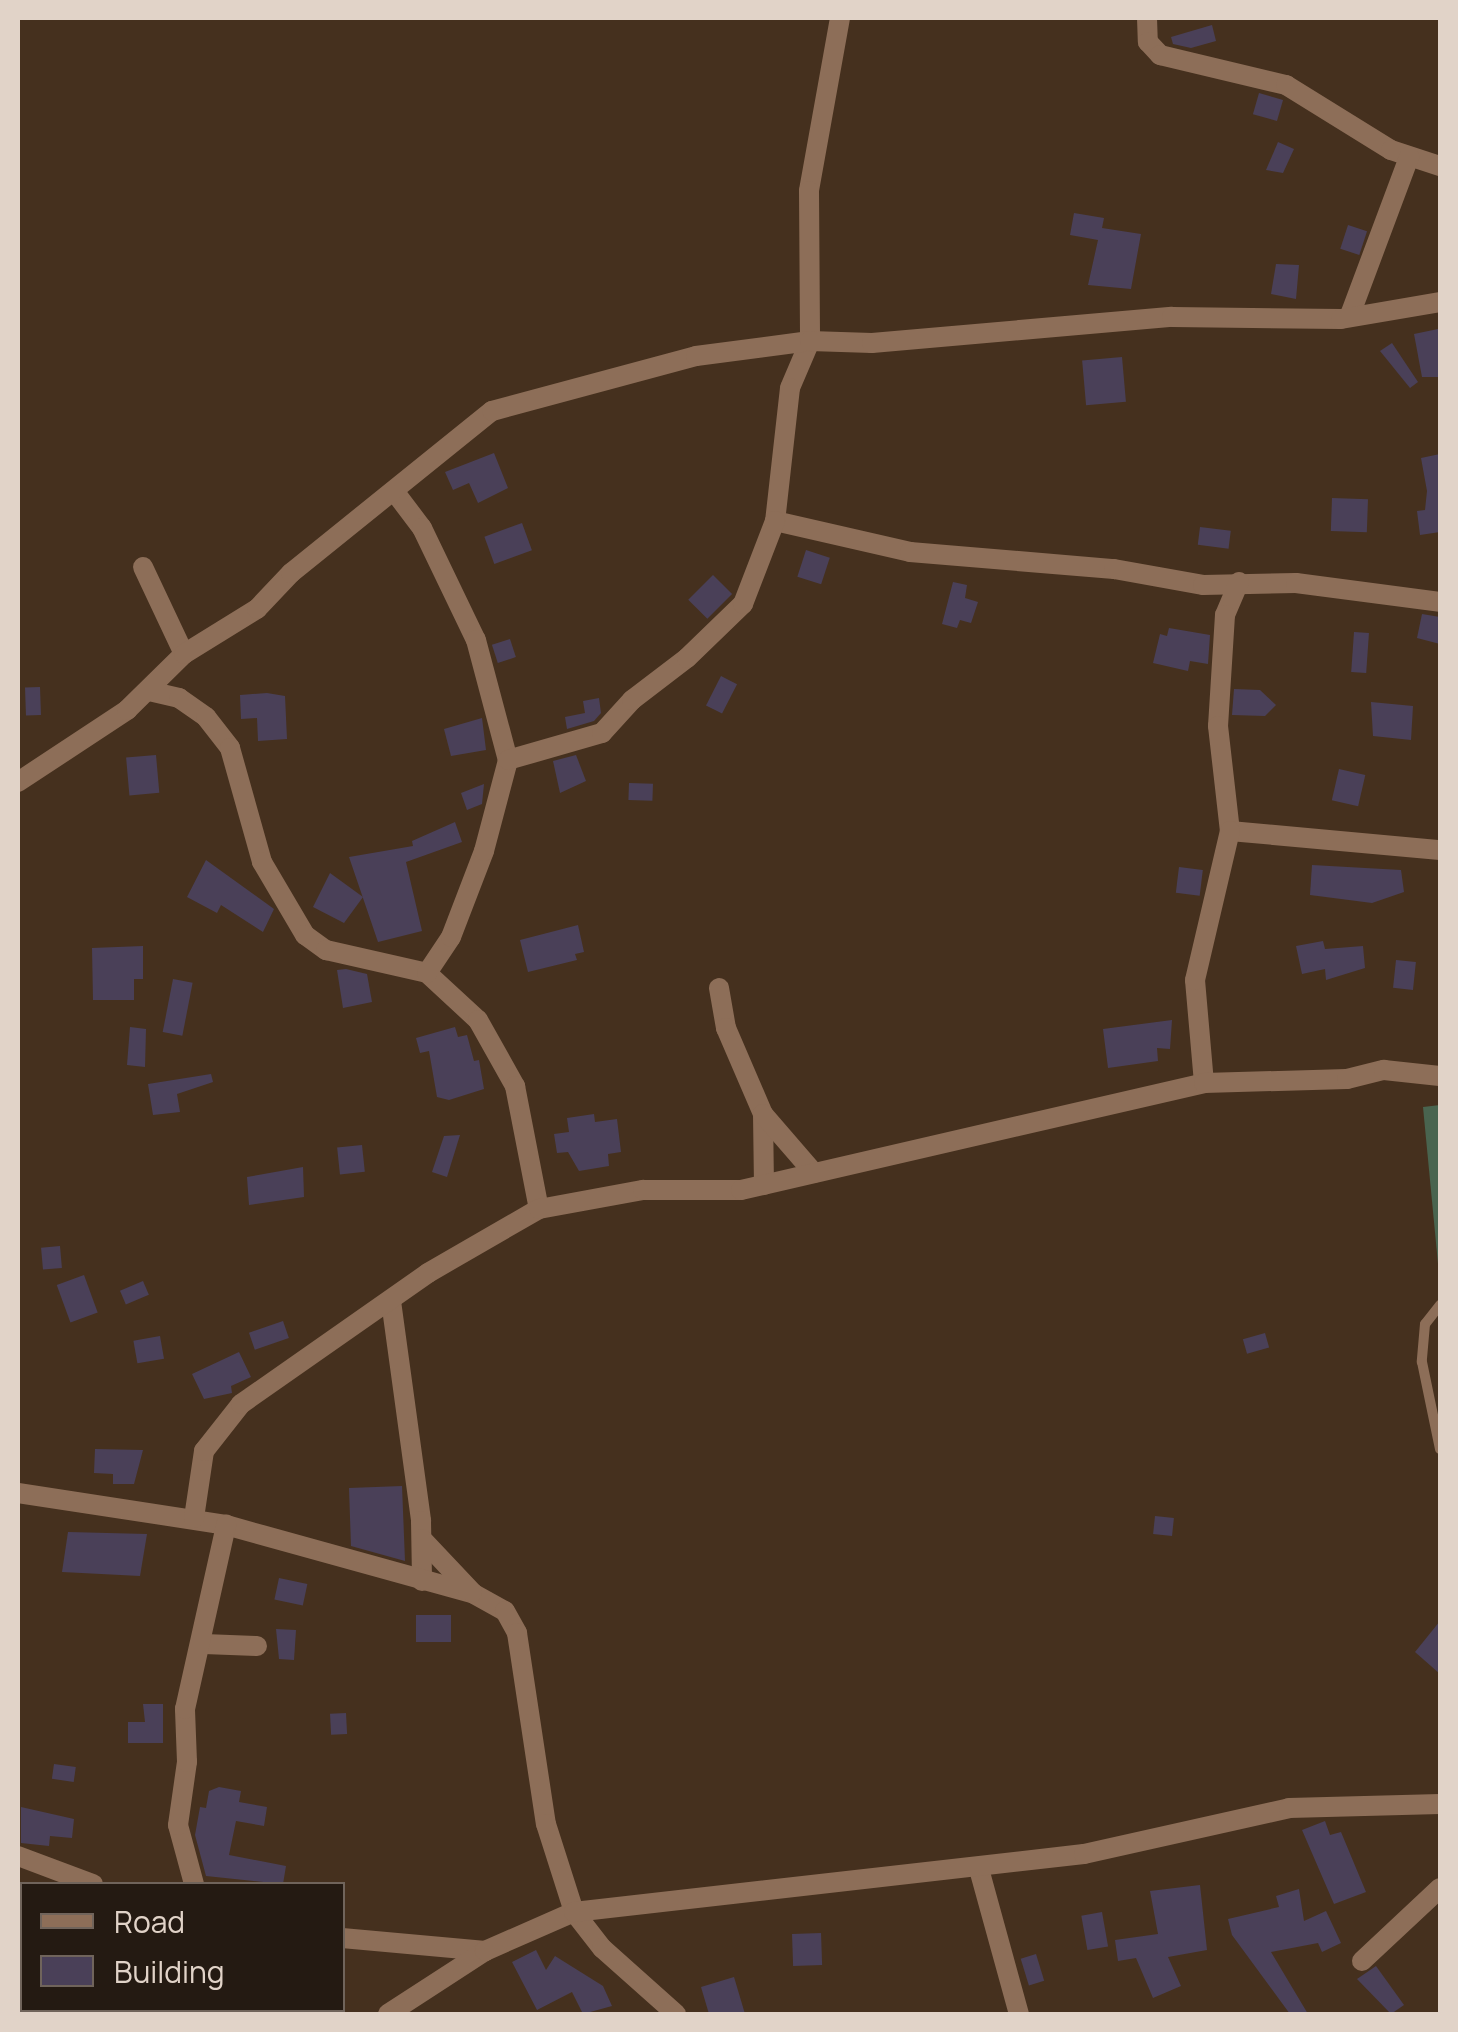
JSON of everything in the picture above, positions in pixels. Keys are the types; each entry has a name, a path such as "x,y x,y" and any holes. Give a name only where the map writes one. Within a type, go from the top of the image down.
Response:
{"street":[{"path":"508,760 602,733 632,700 688,658 743,604 775,520 790,388 810,342 809,191 840,18"},
{"path":"1148,18 1150,50 1286,85 1409,158 1440,166"},
{"path":"1350,315 1409,158"},
{"path":"18,782 156,684 184,654 257,609 290,573 492,412 696,356 810,342 872,343 1172,317 1350,315 1440,302"},
{"path":"394,490 422,528 476,640 508,760 484,851 451,936 426,973"},
{"path":"775,520 910,552 1114,569 1202,586 1240,582 1440,602"},
{"path":"143,567 184,654"},
{"path":"1204,1083 1195,980 1230,832 1218,726 1225,615 1240,582"},
{"path":"156,684 206,717 230,748 262,862 305,935 326,950 426,973 496,1046 525,1123 539,1210"},
{"path":"1230,832 1440,850"},
{"path":"719,988 726,1028 763,1114 814,1173"},
{"path":"194,1518 200,1466 223,1422 391,1301 539,1210 643,1190 713,1192 764,1185 1204,1083 1348,1079 1384,1070 1440,1076"},
{"path":"763,1114 764,1185"},
{"path":"391,1301 422,1539 422,1581"},
{"path":"18,1493 226,1525 474,1594 505,1611 517,1633 546,1824 574,1912 602,1948 676,2014"},
{"path":"193,1882 178,1824 188,1742 185,1709 204,1644 226,1525"},
{"path":"422,1539 474,1594"},
{"path":"204,1644 257,1646"},
{"path":"388,2014 485,1951 574,1912 1084,1854 1289,1808 1440,1804"},
{"path":"18,1856 43,1861 89,1882"},
{"path":"38,1882 43,1861"},
{"path":"979,1868 1019,2014"},
{"path":"1362,1961 1440,1888"},
{"path":"345,1938 485,1951"}],"lane":[{"path":"1440,1305 1425,1324 1422,1362 1440,1449"}],"green space":[{"path":"1440,1105 1440,1274 1439,1274 1423,1107"}],"building":[{"path":"1212,25 1216,41 1191,48 1173,44 1171,37"},
{"path":"1259,93 1283,100 1277,121 1253,114"},
{"path":"1278,142 1294,149 1283,173 1266,170"},
{"path":"1074,213 1104,218 1102,228 1141,234 1131,289 1088,285 1098,240 1070,235"},
{"path":"1348,225 1367,231 1359,255 1340,249"},
{"path":"1276,264 1299,265 1296,299 1271,294"},
{"path":"1438,329 1440,377 1422,377 1414,334"},
{"path":"1392,343 1418,382 1410,388 1380,351"},
{"path":"1122,357 1126,402 1086,405 1082,360"},
{"path":"494,453 508,488 478,503 469,483 453,490 445,472"},
{"path":"1440,454 1440,532 1420,535 1417,511 1425,510 1427,491 1421,458"},
{"path":"1332,498 1368,499 1367,532 1331,531"},
{"path":"522,523 532,550 494,564 484,537"},
{"path":"1200,527 1231,531 1229,549 1198,545"},
{"path":"806,550 830,558 821,584 797,577"},
{"path":"713,575 732,594 707,619 688,600"},
{"path":"953,582 967,585 965,598 978,602 971,623 960,620 957,628 942,624"},
{"path":"1422,614 1440,617 1440,644 1417,638"},
{"path":"1169,628 1210,635 1208,664 1190,661 1188,671 1153,663 1160,634 1167,636"},
{"path":"1354,632 1369,633 1366,673 1351,672"},
{"path":"510,639 516,657 498,663 492,645"},
{"path":"721,676 737,684 722,714 706,705"},
{"path":"40,687 41,715 26,716 25,688"},
{"path":"1234,689 1260,690 1276,705 1265,716 1232,715"},
{"path":"240,695 285,696 287,739 258,741 257,718 241,719"},
{"path":"599,698 601,713 594,721 567,729 565,717 585,713 583,701"},
{"path":"1371,702 1413,706 1411,740 1373,736"},
{"path":"482,718 486,750 451,756 444,729"},
{"path":"156,755 159,793 129,795 126,758"},
{"path":"576,755 586,781 560,793 553,761"},
{"path":"1339,769 1365,775 1358,806 1332,800"},
{"path":"629,783 653,784 652,801 628,800"},
{"path":"484,784 482,804 467,810 461,793"},
{"path":"455,822 462,842 406,862 422,931 378,942 349,857 413,846 412,841"},
{"path":"206,860 274,909 263,932 221,905 217,913 187,897"},
{"path":"1312,865 1401,870 1404,892 1372,903 1310,895"},
{"path":"1179,867 1203,870 1200,896 1176,893"},
{"path":"330,873 363,897 344,923 313,907"},
{"path":"578,925 584,952 575,954 577,960 528,972 520,940"},
{"path":"1323,941 1325,949 1363,946 1365,968 1326,980 1325,969 1302,974 1296,946"},
{"path":"143,946 143,979 134,979 134,1000 93,1000 92,948"},
{"path":"1396,960 1416,962 1413,990 1393,988"},
{"path":"337,970 367,974 372,1002 343,1008"},
{"path":"173,979 193,983 182,1036 163,1032"},
{"path":"1172,1020 1170,1049 1157,1048 1158,1061 1108,1068 1103,1029"},
{"path":"130,1027 146,1029 145,1067 127,1065"},
{"path":"455,1027 458,1037 467,1035 474,1061 479,1060 484,1089 449,1100 437,1097 429,1051 420,1053 416,1038"},
{"path":"211,1074 213,1082 177,1094 180,1112 153,1115 148,1084"},
{"path":"594,1114 595,1122 617,1119 621,1152 608,1154 609,1166 579,1171 568,1152 557,1153 554,1134 569,1132 567,1118"},
{"path":"460,1135 447,1177 432,1172 444,1136"},
{"path":"362,1145 365,1172 340,1174 337,1148"},
{"path":"303,1167 304,1197 249,1205 247,1177"},
{"path":"60,1246 62,1268 43,1270 41,1248"},
{"path":"84,1275 98,1313 70,1323 57,1285"},
{"path":"143,1281 149,1295 126,1305 120,1291"},
{"path":"283,1321 289,1338 255,1350 249,1333"},
{"path":"1265,1333 1269,1347 1247,1354 1243,1339"},
{"path":"160,1336 164,1359 137,1363 133,1341"},
{"path":"239,1352 251,1377 231,1386 232,1393 204,1399 192,1374"},
{"path":"95,1449 143,1450 134,1484 113,1484 113,1474 94,1473"},
{"path":"402,1486 405,1561 351,1546 349,1488"},
{"path":"1155,1516 1174,1518 1172,1536 1153,1534"},
{"path":"68,1532 147,1534 140,1576 62,1572"},
{"path":"279,1578 307,1584 303,1606 274,1600"},
{"path":"416,1615 451,1615 451,1642 416,1642"},
{"path":"1440,1621 1440,1674 1415,1652"},
{"path":"276,1629 296,1630 294,1660 279,1659"},
{"path":"143,1704 163,1704 163,1743 128,1743 128,1722 145,1722"},
{"path":"346,1713 347,1734 331,1735 330,1714"},
{"path":"54,1764 76,1767 74,1782 52,1779"},
{"path":"219,1787 241,1791 239,1802 267,1807 264,1826 236,1821 229,1855 286,1866 283,1882 206,1876 195,1835 200,1807 206,1808 209,1791"},
{"path":"21,1807 74,1819 72,1838 50,1836 49,1846 21,1843"},
{"path":"1325,1821 1330,1835 1341,1832 1366,1892 1334,1904 1302,1830"},
{"path":"1200,1885 1207,1950 1168,1957 1181,1986 1153,1998 1136,1958 1118,1961 1115,1940 1158,1934 1150,1891"},
{"path":"1299,1889 1304,1921 1326,1911 1341,1943 1322,1952 1318,1943 1271,1952 1308,2014 1290,2014 1232,1935 1228,1919 1279,1907 1276,1896"},
{"path":"1102,1912 1108,1946 1087,1950 1081,1916"},
{"path":"821,1933 822,1965 793,1966 792,1934"},
{"path":"536,1950 546,1970 555,1956 603,1986 612,2006 583,2014 572,1992 537,2010 512,1962"},
{"path":"1036,1954 1044,1981 1029,1985 1021,1959"},
{"path":"1376,1966 1404,2005 1391,2014 1357,1979"},
{"path":"734,1977 745,2014 709,2014 701,1987"}]}
